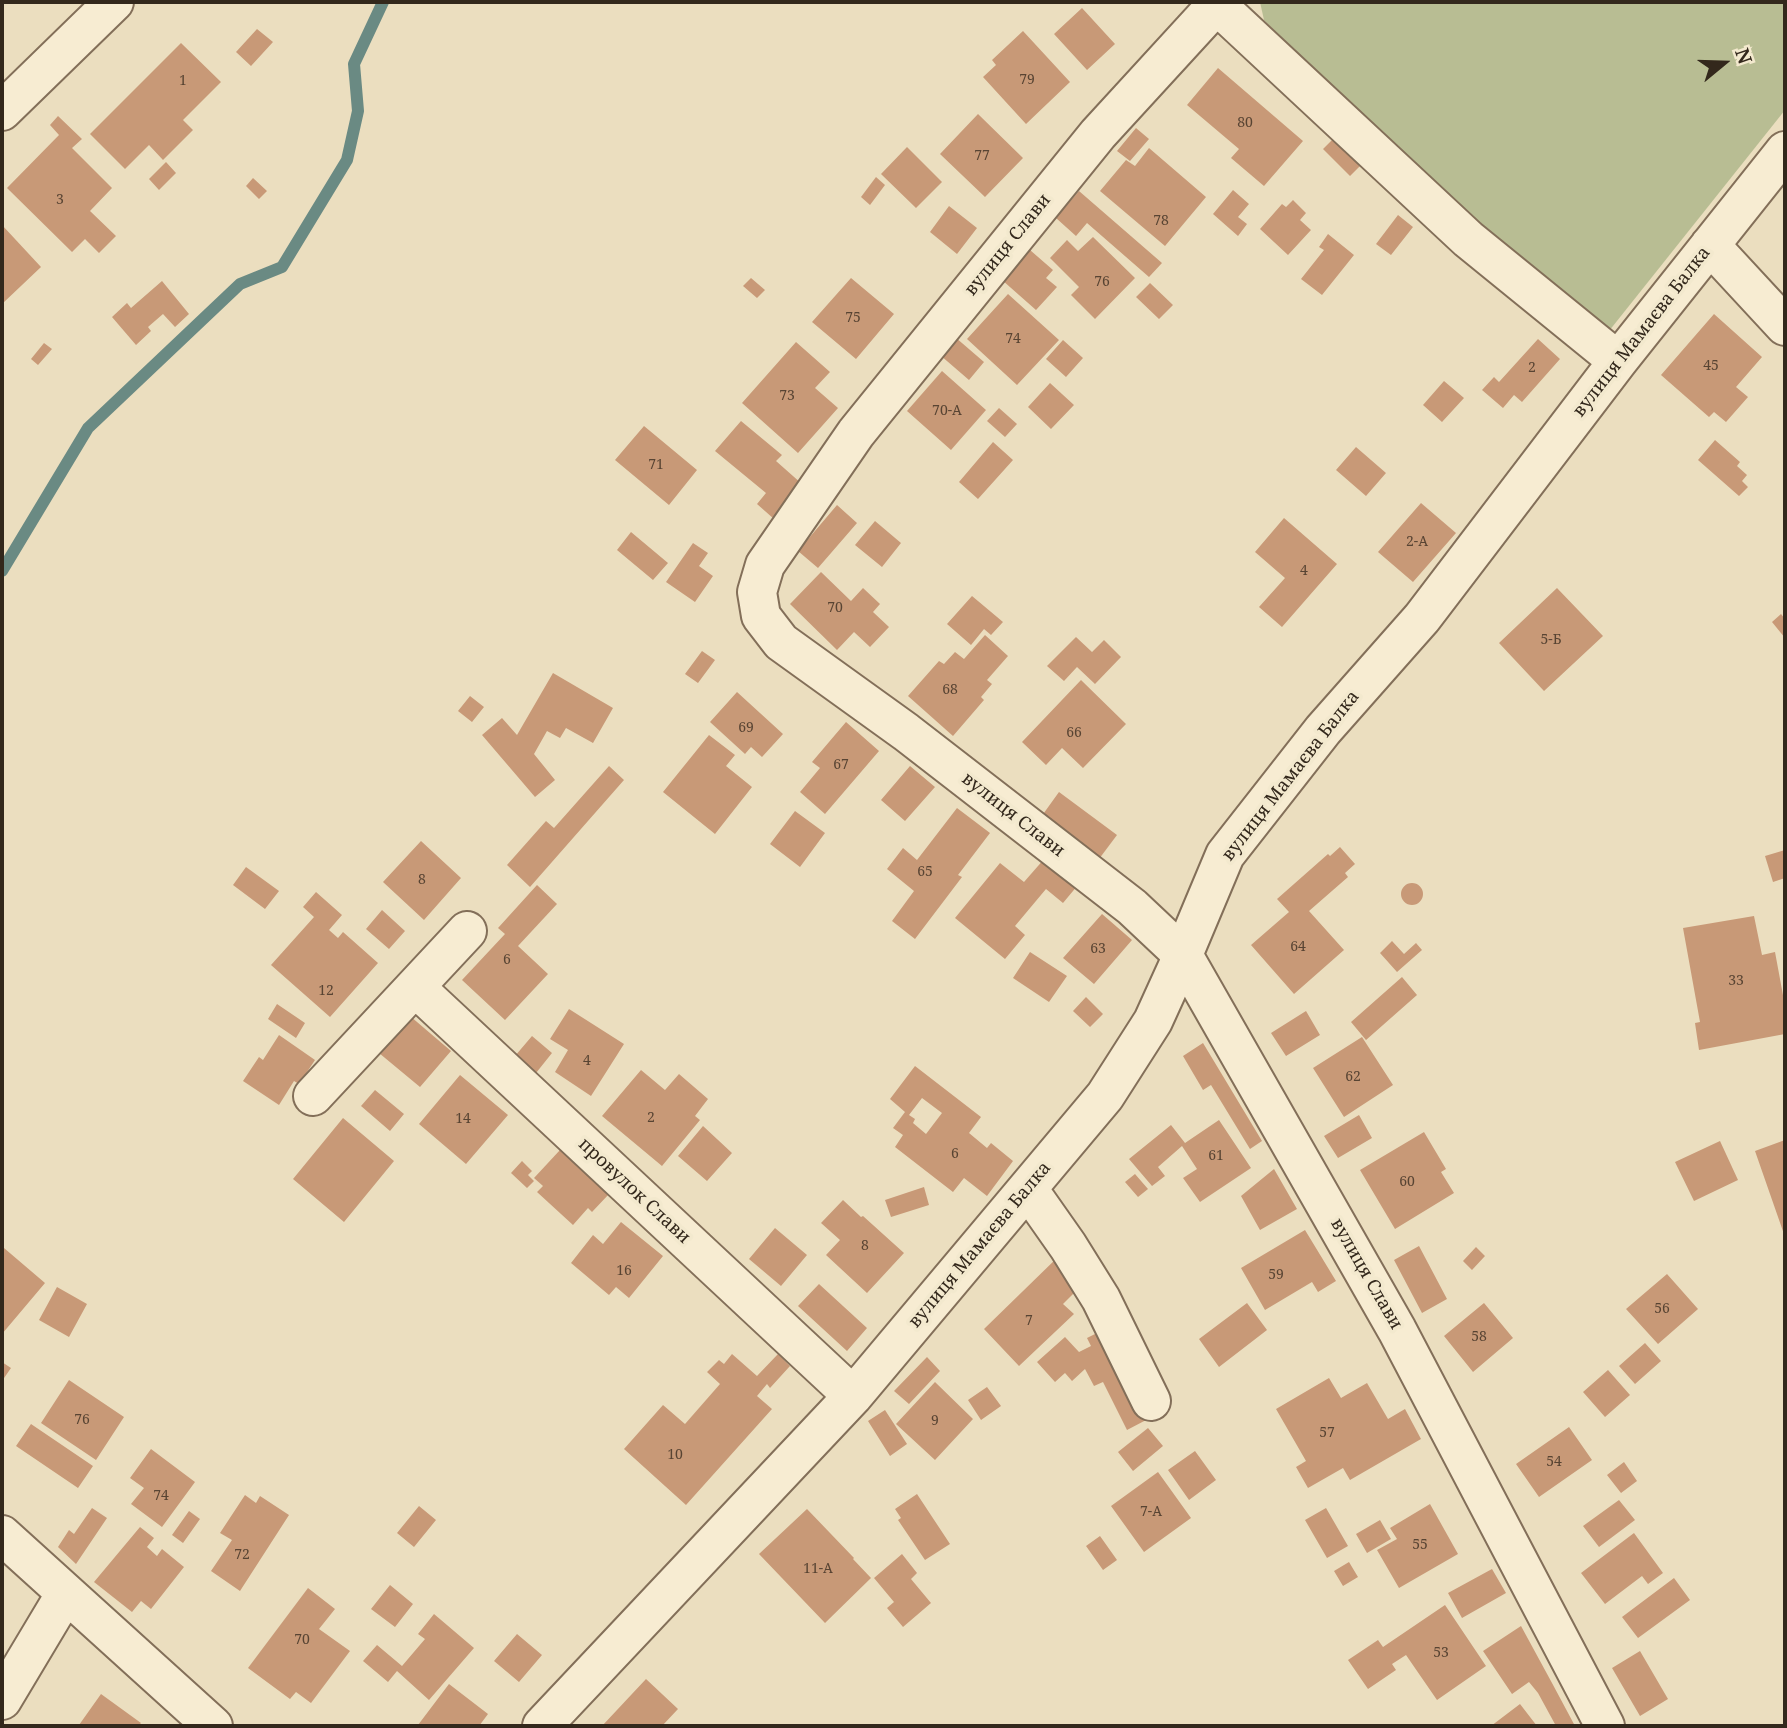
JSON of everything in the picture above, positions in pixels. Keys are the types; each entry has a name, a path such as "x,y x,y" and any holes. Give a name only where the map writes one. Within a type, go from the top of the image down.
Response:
{"street":[{"path":"2,111 114,2"},
{"path":"1218,3 1468,239 1618,361"},
{"name":"вулиця Слави","path":"1218,3 1098,134 856,433 765,565 757,592 761,616 781,642 906,732 1132,907 1183,955 1398,1330 1605,1726"},
{"name":"вулиця Мамаєва Балка","path":"542,1726 853,1396 1105,1097 1153,1021 1225,855 1323,730 1422,618 1618,361 1785,151"},
{"path":"1710,245 1785,326"},
{"path":"313,1096 467,931"},
{"name":"провулок Слави","path":"415,987 853,1396"},
{"path":"1028,1189 1101,1299 1151,1401"},
{"path":"2,1535 213,1726"},
{"path":"2,1700 66,1593"}],"green space":[{"path":"1260,2 1785,2 1785,110 1609,331 1454,206 1264,20"}],"building":[{"path":"1082,8 1115,44 1087,70 1054,34"},
{"path":"257,29 273,42 251,66 236,52"},
{"path":"1023,31 1070,82 1026,124 983,77 996,65 992,60"},
{"path":"181,43 221,82 183,120 193,130 163,160 149,145 125,169 90,134"},
{"path":"1218,68 1303,141 1264,186 1231,158 1239,149 1187,105"},
{"path":"978,114 1023,158 985,197 940,154"},
{"path":"58,116 82,139 72,148 112,188 90,211 116,236 99,253 85,239 72,252 7,188 59,135 50,125"},
{"path":"1136,128 1149,139 1130,161 1117,151"},
{"path":"1336,136 1363,163 1350,176 1323,149"},
{"path":"907,147 942,182 916,208 881,174"},
{"path":"1149,148 1206,197 1165,246 1100,191 1126,160 1135,166"},
{"path":"166,162 176,173 159,190 149,179"},
{"path":"876,177 885,185 870,205 861,197"},
{"path":"253,178 267,191 259,199 246,186"},
{"path":"1233,190 1249,204 1238,217 1247,224 1238,236 1213,214"},
{"path":"1079,191 1162,263 1149,277 1087,223 1076,236 1056,218"},
{"path":"1293,200 1306,213 1300,220 1311,230 1288,255 1260,229 1282,204 1286,207"},
{"path":"949,206 977,228 957,254 930,232"},
{"path":"1398,215 1413,227 1391,255 1376,244"},
{"path":"2,225 41,267 2,304"},
{"path":"1328,234 1354,255 1322,295 1301,279 1324,250 1319,247"},
{"path":"1093,237 1135,278 1095,319 1071,295 1079,287 1050,258 1067,240 1078,251"},
{"path":"1030,250 1053,270 1046,278 1057,287 1036,310 1002,280"},
{"path":"751,278 765,290 757,298 743,286"},
{"path":"851,278 894,314 856,359 812,322"},
{"path":"162,281 189,314 175,327 163,314 148,327 151,331 136,345 112,317 127,303 131,308"},
{"path":"1150,283 1173,305 1159,319 1136,297"},
{"path":"1008,294 1059,340 1017,385 967,339"},
{"path":"1714,314 1762,357 1736,387 1748,397 1726,422 1714,412 1709,417 1661,375"},
{"path":"955,337 984,362 969,380 940,355"},
{"path":"1538,339 1560,359 1522,402 1514,395 1503,408 1482,390 1494,377 1499,382"},
{"path":"1063,340 1083,358 1066,377 1046,359"},
{"path":"796,342 830,372 815,388 838,408 798,453 742,403"},
{"path":"44,343 52,349 38,365 31,359"},
{"path":"942,371 986,410 951,450 907,411"},
{"path":"1444,381 1464,398 1442,422 1423,405"},
{"path":"1050,383 1074,405 1051,429 1028,407"},
{"path":"999,408 1017,424 1005,437 987,421"},
{"path":"741,421 782,455 776,461 802,484 774,519 757,504 766,493 715,451"},
{"path":"644,426 697,470 669,505 615,460"},
{"path":"1715,440 1740,462 1737,466 1747,475 1742,481 1748,487 1739,496 1698,460"},
{"path":"993,442 1013,460 978,499 959,482"},
{"path":"1356,447 1386,473 1366,496 1336,470"},
{"path":"1421,503 1456,533 1413,582 1378,552"},
{"path":"837,505 857,523 818,568 798,551"},
{"path":"1284,518 1337,564 1282,627 1259,607 1285,578 1255,552"},
{"path":"875,521 901,543 882,567 855,545"},
{"path":"631,532 668,563 653,580 617,550"},
{"path":"693,543 708,553 699,566 713,576 695,602 666,582"},
{"path":"821,572 851,601 863,588 880,604 873,612 889,627 870,647 854,632 837,650 790,604"},
{"path":"1557,588 1603,636 1544,691 1499,643"},
{"path":"972,596 1003,622 991,635 984,629 971,645 947,624"},
{"path":"1781,614 1785,619 1785,638 1772,622"},
{"path":"985,635 1008,656 987,680 992,684 981,697 984,700 953,736 908,696 939,661 944,664 955,652 964,659"},
{"path":"1076,637 1092,652 1104,640 1121,657 1095,684 1077,667 1064,681 1047,666"},
{"path":"702,651 715,660 698,683 685,674"},
{"path":"553,673 613,708 593,743 566,728 560,738 547,731 534,754 555,780 535,797 482,735 502,718 517,735"},
{"path":"1081,680 1126,724 1083,768 1062,748 1046,765 1022,742"},
{"path":"737,692 783,734 762,757 751,747 745,754 710,722"},
{"path":"470,696 484,707 472,722 458,711"},
{"path":"846,722 879,751 825,814 800,792 820,768 812,762"},
{"path":"709,735 735,755 726,766 752,787 715,834 663,792"},
{"path":"609,766 624,780 530,887 507,865 546,821 554,828"},
{"path":"910,766 935,787 905,821 881,800"},
{"path":"1059,792 1117,835 1099,859 1041,817"},
{"path":"957,808 990,833 958,875 962,877 915,939 892,921 914,891 887,869 903,848 917,860"},
{"path":"795,811 825,833 800,867 770,844"},
{"path":"421,841 461,878 424,920 383,882"},
{"path":"1340,847 1355,864 1345,873 1348,877 1309,911 1344,950 1294,994 1251,945 1289,912 1277,899 1328,854 1330,856"},
{"path":"1785,850 1785,878 1773,882 1765,856"},
{"path":"1045,858 1078,885 1063,903 1046,889 1015,926 1025,935 1005,959 955,918 1000,863 1024,882"},
{"path":"246,867 279,891 265,909 233,885"},
{"path":"1408,883 1416,883 1423,890 1423,898 1416,905 1408,905 1401,898 1401,890"},
{"path":"537,885 557,904 518,946 548,974 505,1020 462,980 505,934 498,928"},
{"path":"316,892 342,915 329,930 338,938 343,932 378,963 330,1017 271,965 314,917 303,907"},
{"path":"382,910 405,931 389,949 366,929"},
{"path":"1102,914 1132,940 1094,984 1063,958"},
{"path":"1754,916 1762,955 1775,952 1785,1006 1785,1034 1699,1050 1695,1023 1700,1022 1683,928"},
{"path":"1392,941 1404,954 1416,943 1422,950 1397,972 1380,953"},
{"path":"1030,952 1067,976 1049,1002 1013,978"},
{"path":"1402,977 1417,995 1366,1040 1351,1022"},
{"path":"1086,997 1103,1014 1090,1027 1073,1011"},
{"path":"277,1004 305,1023 296,1038 268,1019"},
{"path":"569,1009 624,1044 591,1096 555,1072 568,1050 550,1039"},
{"path":"1306,1011 1320,1035 1286,1056 1271,1033"},
{"path":"410,1016 451,1051 420,1087 379,1053"},
{"path":"279,1035 315,1060 299,1084 294,1081 279,1105 243,1081 259,1057 263,1060"},
{"path":"532,1036 552,1053 536,1073 515,1056"},
{"path":"1362,1037 1393,1085 1344,1117 1313,1068"},
{"path":"1203,1043 1262,1141 1250,1149 1211,1085 1203,1090 1183,1056"},
{"path":"915,1066 981,1117 969,1133 987,1148 991,1143 1013,1161 987,1196 964,1178 953,1192 895,1147 903,1135 893,1128 905,1112 890,1099","holes":["922,1098 942,1113 926,1134 913,1123 915,1119 909,1115"]},
{"path":"641,1070 665,1090 679,1074 708,1099 695,1116 700,1120 662,1166 602,1116"},
{"path":"460,1075 508,1115 466,1164 419,1124"},
{"path":"375,1090 404,1114 390,1131 361,1106"},
{"path":"1359,1115 1372,1138 1338,1158 1324,1136"},
{"path":"343,1118 394,1161 344,1222 293,1179"},
{"path":"1219,1120 1251,1168 1200,1202 1183,1178 1197,1169 1182,1146 1158,1167 1165,1176 1152,1186 1129,1159 1171,1125 1185,1143"},
{"path":"703,1126 732,1153 707,1181 678,1156"},
{"path":"1424,1132 1446,1169 1441,1172 1454,1193 1395,1229 1360,1170"},
{"path":"1785,1140 1785,1237 1755,1151"},
{"path":"1720,1141 1738,1180 1694,1201 1675,1162"},
{"path":"560,1150 609,1194 592,1212 588,1208 573,1225 537,1192 543,1186 534,1178"},
{"path":"522,1161 532,1171 528,1175 534,1181 527,1188 511,1173"},
{"path":"1274,1169 1297,1209 1260,1230 1241,1196"},
{"path":"1135,1174 1148,1189 1138,1197 1125,1182"},
{"path":"924,1187 929,1205 891,1217 885,1200"},
{"path":"843,1200 904,1253 867,1293 826,1255 840,1240 821,1223"},
{"path":"621,1222 663,1256 629,1298 616,1287 609,1295 571,1263 593,1235 603,1244"},
{"path":"775,1228 807,1255 781,1286 749,1259"},
{"path":"1305,1230 1336,1281 1318,1292 1312,1282 1265,1310 1241,1268"},
{"path":"1419,1246 1447,1299 1422,1313 1394,1260"},
{"path":"1476,1247 1485,1256 1472,1270 1463,1261"},
{"path":"4,1248 45,1283 2,1334 2,1251"},
{"path":"1061,1254 1080,1287 1063,1304 1074,1314 1019,1366 984,1329"},
{"path":"1667,1274 1698,1309 1658,1344 1626,1309"},
{"path":"819,1284 867,1328 847,1351 798,1306"},
{"path":"57,1287 87,1304 69,1337 39,1320"},
{"path":"1247,1303 1267,1330 1219,1367 1199,1339"},
{"path":"1484,1303 1513,1338 1473,1372 1444,1336"},
{"path":"1103,1330 1148,1419 1127,1430 1103,1382 1094,1386 1085,1369 1072,1381 1065,1373 1055,1382 1037,1362 1065,1337 1079,1352 1091,1346 1087,1338"},
{"path":"1645,1343 1661,1361 1635,1384 1619,1366"},
{"path":"732,1354 757,1376 778,1354 790,1366 770,1388 767,1384 757,1396 772,1409 686,1505 624,1449 663,1405 685,1424 720,1384 707,1372 719,1360 724,1364"},
{"path":"927,1357 940,1371 909,1404 894,1391"},
{"path":"2,1362 11,1368 2,1381"},
{"path":"1608,1370 1630,1395 1605,1417 1583,1392"},
{"path":"1329,1378 1341,1398 1367,1383 1388,1419 1405,1409 1421,1439 1350,1480 1343,1468 1308,1488 1296,1467 1306,1461 1276,1409"},
{"path":"69,1380 124,1417 96,1460 41,1423"},
{"path":"935,1382 973,1419 935,1460 896,1424"},
{"path":"987,1387 1001,1406 981,1420 968,1400"},
{"path":"885,1410 907,1444 890,1456 868,1421"},
{"path":"31,1424 93,1466 78,1488 16,1446"},
{"path":"1569,1427 1592,1460 1539,1497 1516,1464"},
{"path":"1148,1428 1163,1446 1133,1471 1118,1452"},
{"path":"151,1449 195,1482 162,1527 131,1504 144,1488 130,1478"},
{"path":"1195,1451 1216,1480 1189,1500 1168,1470"},
{"path":"1624,1462 1637,1481 1621,1493 1607,1475"},
{"path":"1158,1472 1191,1518 1144,1552 1111,1506"},
{"path":"917,1494 950,1544 925,1560 898,1520 901,1518 895,1509"},
{"path":"245,1495 256,1503 260,1496 289,1515 240,1591 211,1571 232,1540 220,1533"},
{"path":"1619,1500 1635,1520 1599,1547 1583,1526"},
{"path":"1430,1504 1458,1554 1399,1588 1377,1550 1397,1539 1390,1528"},
{"path":"419,1506 436,1520 414,1547 397,1533"},
{"path":"92,1508 107,1518 76,1564 58,1547 69,1530 74,1534"},
{"path":"1326,1508 1348,1546 1327,1558 1305,1520"},
{"path":"807,1509 871,1578 825,1623 759,1554"},
{"path":"189,1511 200,1519 183,1543 172,1535"},
{"path":"1380,1520 1391,1539 1367,1553 1356,1534"},
{"path":"140,1527 154,1538 147,1547 157,1556 162,1549 184,1567 151,1609 141,1601 132,1612 94,1582"},
{"path":"1634,1533 1663,1573 1648,1584 1642,1576 1605,1604 1581,1573"},
{"path":"1100,1536 1117,1560 1103,1570 1086,1546"},
{"path":"902,1554 917,1573 911,1579 931,1603 903,1627 887,1608 894,1602 874,1578"},
{"path":"1349,1562 1358,1577 1343,1586 1334,1571"},
{"path":"1492,1569 1506,1593 1462,1618 1448,1593"},
{"path":"1674,1578 1690,1600 1638,1638 1622,1617"},
{"path":"390,1585 413,1604 395,1627 371,1609"},
{"path":"308,1588 335,1609 319,1629 350,1651 311,1703 296,1692 290,1699 248,1668"},
{"path":"1445,1605 1486,1666 1437,1700 1406,1655 1392,1664 1396,1670 1368,1689 1348,1660 1378,1640 1383,1647"},
{"path":"434,1614 474,1648 429,1700 397,1671 388,1682 363,1661 377,1645 402,1666 425,1639 418,1634"},
{"path":"1521,1626 1575,1726 1556,1726 1529,1682 1512,1694 1483,1651"},
{"path":"517,1634 542,1655 519,1682 494,1661"},
{"path":"1640,1651 1668,1699 1640,1716 1612,1668"},
{"path":"646,1679 678,1709 662,1726 602,1726"},
{"path":"449,1684 488,1714 479,1726 418,1725"},
{"path":"101,1694 141,1723 138,1726 79,1725"},
{"path":"1520,1704 1537,1726 1491,1726"}],"waterway":[{"path":"2,571 88,428 240,284 282,267 347,160 358,111 354,64 383,2"}]}
